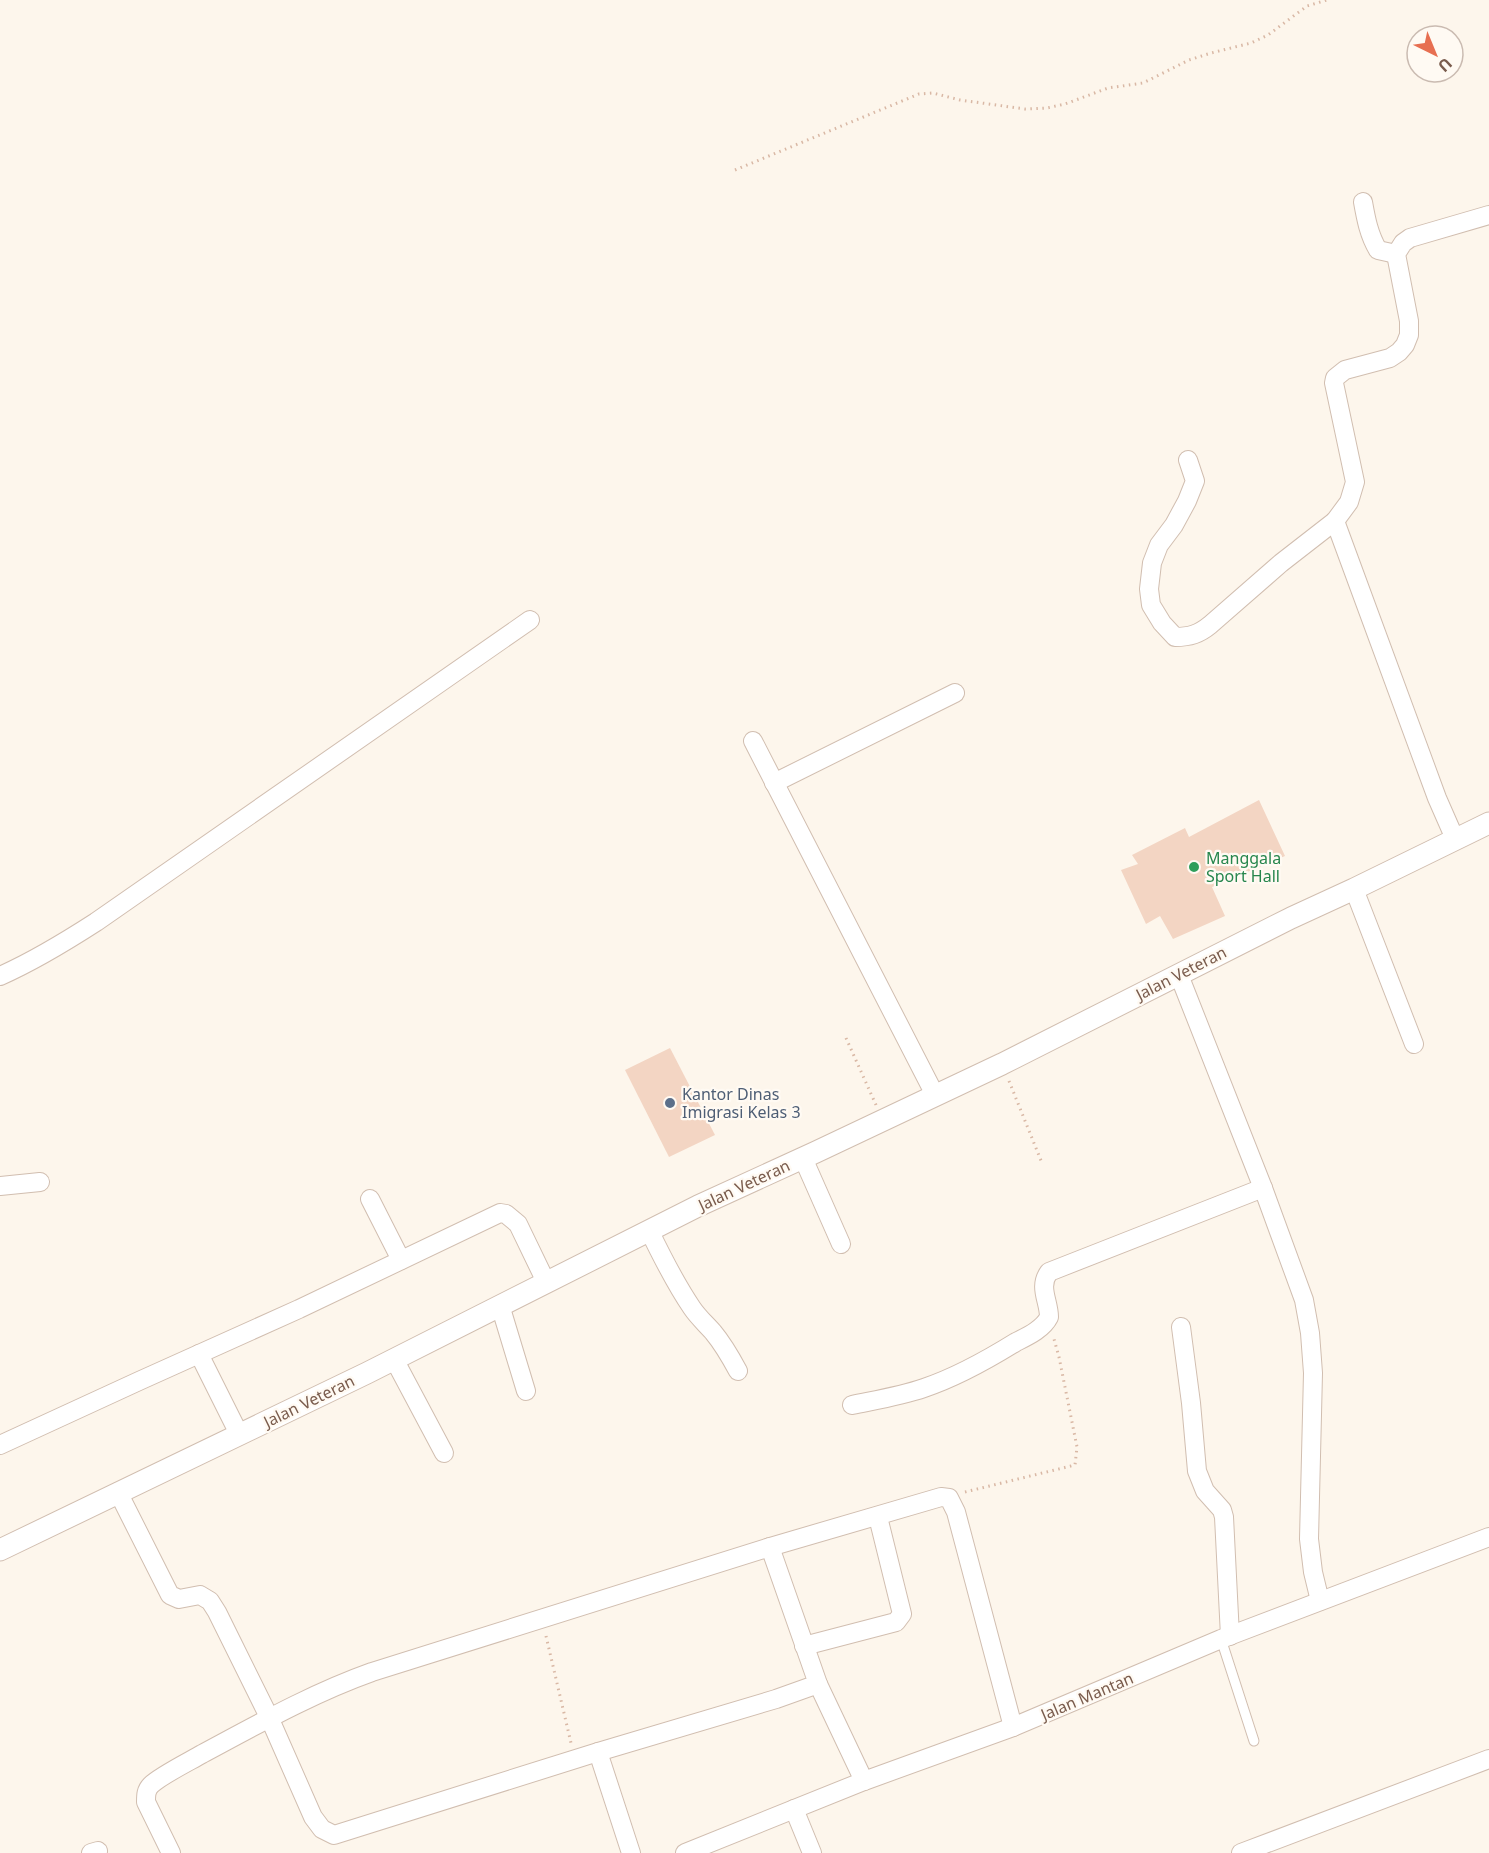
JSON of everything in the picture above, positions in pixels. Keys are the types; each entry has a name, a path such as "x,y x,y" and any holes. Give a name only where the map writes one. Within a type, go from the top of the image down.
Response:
{"street":[{"path":"1363,202 1368,225 1378,250 1396,254"},
{"path":"1188,460 1195,481 1174,525 1159,545 1152,563 1149,589 1150,604 1175,637 1188,637 1205,630 1281,563 1335,521 1349,502 1355,482 1334,384 1335,378 1345,370 1390,358 1405,345 1409,335 1408,321 1396,254 1403,243 1410,238 1489,215"},
{"path":"1335,521 1437,798 1455,839"},
{"path":"0,976 50,951 96,922 530,620"},
{"path":"774,783 955,693"},
{"path":"753,741 935,1095"},
{"name":"Jalan Veteran","path":"0,1550 394,1359 698,1206 1002,1064 1291,918 1489,823"},
{"path":"1354,889 1414,1044"},
{"path":"1179,975 1305,1300 1313,1373 1309,1539 1313,1572 1320,1601"},
{"path":"803,1158 841,1244"},
{"path":"0,1186 40,1182"},
{"path":"852,1405 926,1387 988,1359 1033,1332 1048,1320 1044,1285 1045,1277 1049,1272 1263,1188"},
{"path":"370,1199 401,1260"},
{"path":"0,1445 299,1310 500,1213 506,1214 518,1224 546,1282"},
{"path":"649,1230 664,1263 681,1292 693,1310 720,1341 738,1371"},
{"path":"500,1305 526,1391"},
{"path":"1181,1327 1197,1471 1205,1491 1222,1510 1224,1517 1225,1637"},
{"path":"199,1354 239,1434"},
{"path":"394,1359 444,1453"},
{"path":"118,1492 170,1595 178,1599 200,1595 210,1601 217,1612 269,1717 313,1817 328,1834 334,1835 776,1699 818,1684"},
{"path":"171,1853 146,1802 146,1795 152,1784 269,1717 323,1691 363,1675 770,1547 946,1496 956,1512 1013,1727"},
{"path":"804,1646 896,1622 902,1614 878,1517"},
{"name":"Jalan Mantan","path":"685,1853 718,1847 794,1809 1013,1727 1225,1637 1489,1537"},
{"path":"770,1547 818,1684 864,1781"},
{"path":"598,1752 631,1853"},
{"path":"1241,1853 1489,1759"},
{"path":"794,1809 812,1853"}],"lane":[{"path":"1225,1637 1254,1742"}],"path":[{"path":"735,170 919,94 933,93 1010,108 1036,108 1065,104 1108,88 1143,83 1189,60 1251,43 1268,35 1307,6 1327,0"},
{"path":"846,1038 883,1120"},
{"path":"1002,1064 1042,1163"},
{"path":"946,1496 1074,1465 1077,1447 1059,1357 1048,1320"},
{"path":"543,1619 574,1760"}],"building":[{"name":"Manggala Sport Hall","path":"1259,800 1285,856 1212,887 1225,916 1173,939 1160,916 1146,924 1121,870 1138,864 1132,855 1185,828 1189,837"},
{"name":"Kantor Dinas Imigrasi Kelas 3","path":"670,1048 715,1135 669,1157 625,1070"}],"place":[{"name":"Manggala Sport Hall","path":"1194,867"},
{"name":"Kantor Dinas Imigrasi Kelas 3","path":"670,1103"}]}
